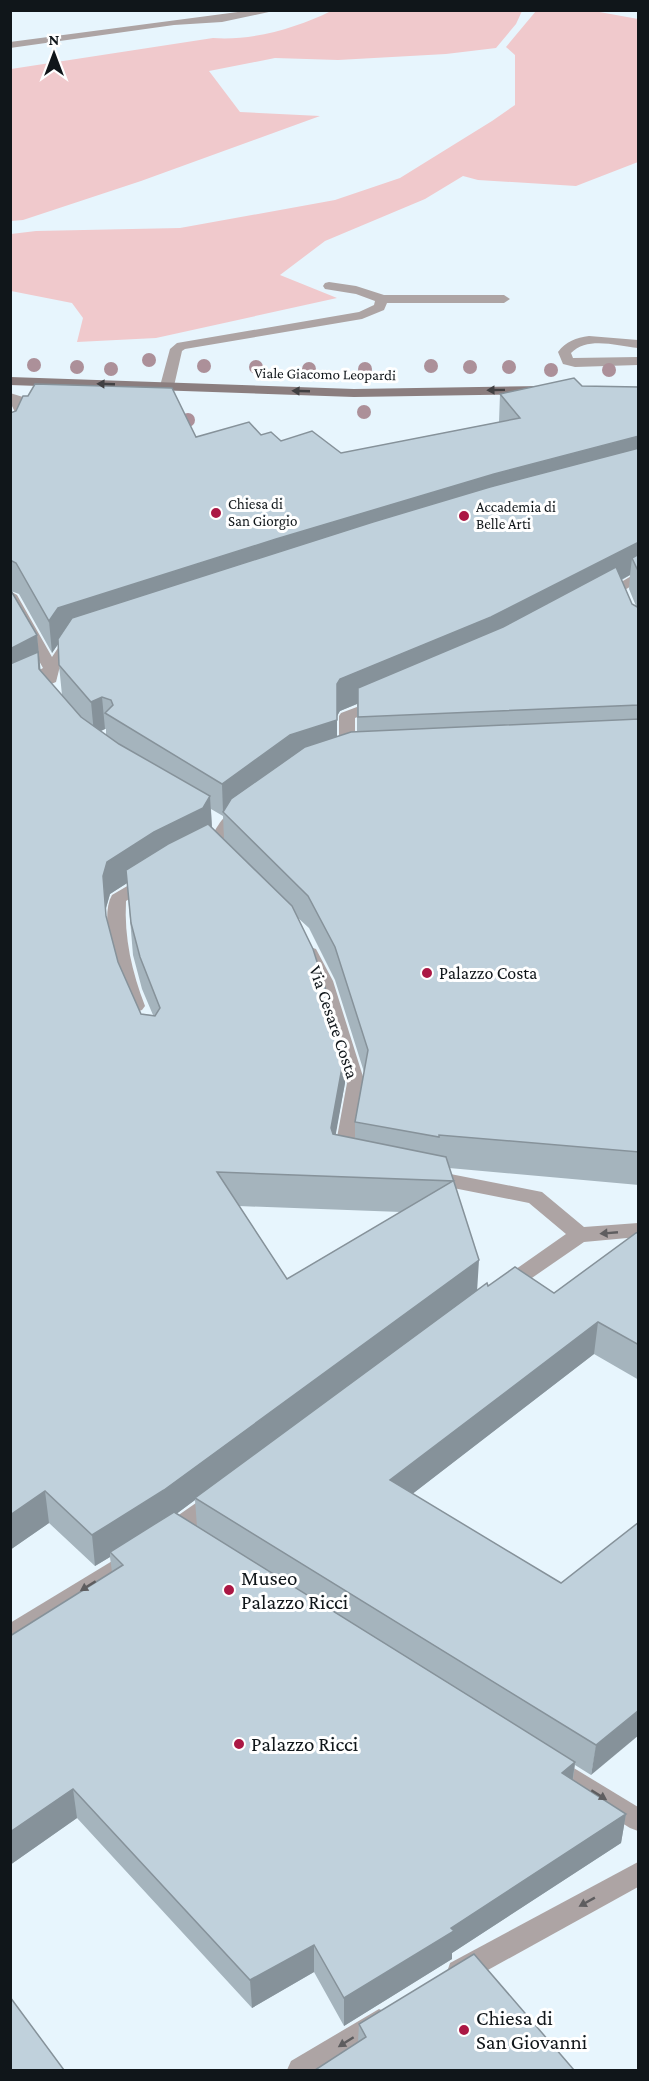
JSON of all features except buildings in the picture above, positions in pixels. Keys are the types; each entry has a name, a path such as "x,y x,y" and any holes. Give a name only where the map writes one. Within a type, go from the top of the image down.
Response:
{"main road":[{"name":"Viale Giacomo Leopardi","path":"10,381 354,393 556,389"}],"street":[{"path":"10,45 174,22 222,19 273,10"},
{"path":"329,286 369,292 382,299 504,299"},
{"path":"167,386 176,349 182,346 362,315 380,307 382,299"},
{"path":"639,344 602,340 583,341 573,344 564,352 568,361 575,363 639,361"},
{"path":"10,397 18,400 22,414 10,440"},
{"path":"593,602 621,593 639,576"},
{"path":"10,595 51,670 52,699"},
{"path":"10,692 51,670 67,645 89,638"},
{"path":"328,764 347,757 347,716 391,698"},
{"path":"182,861 212,846 219,823 252,806"},
{"path":"212,846 228,862"},
{"path":"142,1019 124,975 116,922 118,899 163,870"},
{"name":"Via Cesare Costa","path":"301,934 324,981 356,1083 342,1161 363,1164"},
{"path":"407,1172 535,1197 580,1235"},
{"path":"491,1296 580,1235 639,1230"},
{"path":"10,1635 176,1530 233,1488"},
{"path":"176,1530 196,1543"},
{"path":"535,1755 639,1820"},
{"path":"435,1987 639,1874"},
{"path":"300,2070 397,2011"}],"shaded area":[{"path":"331,11 522,11 516,24 496,48 446,54 338,60 275,58 209,71 240,112 320,116 141,181 23,220 11,221 11,69 213,38 259,35 304,23"},
{"path":"536,11 594,11 638,19 638,162 576,186 478,180 463,176 425,199 325,241 280,275 337,298 156,338 77,342 83,318 72,303 11,291 11,234 36,231 180,228 335,200 400,178 515,105 515,55 506,47"}],"place":[{"name":"Chiesa di San Giorgio","path":"216,513"},
{"name":"Accademia di Belle Arti","path":"464,516"},
{"name":"Palazzo Costa","path":"427,973"},
{"name":"Museo Palazzo Ricci","path":"229,1590"},
{"name":"Palazzo Ricci","path":"239,1744"},
{"name":"Chiesa di San Giovanni","path":"464,2030"}]}
